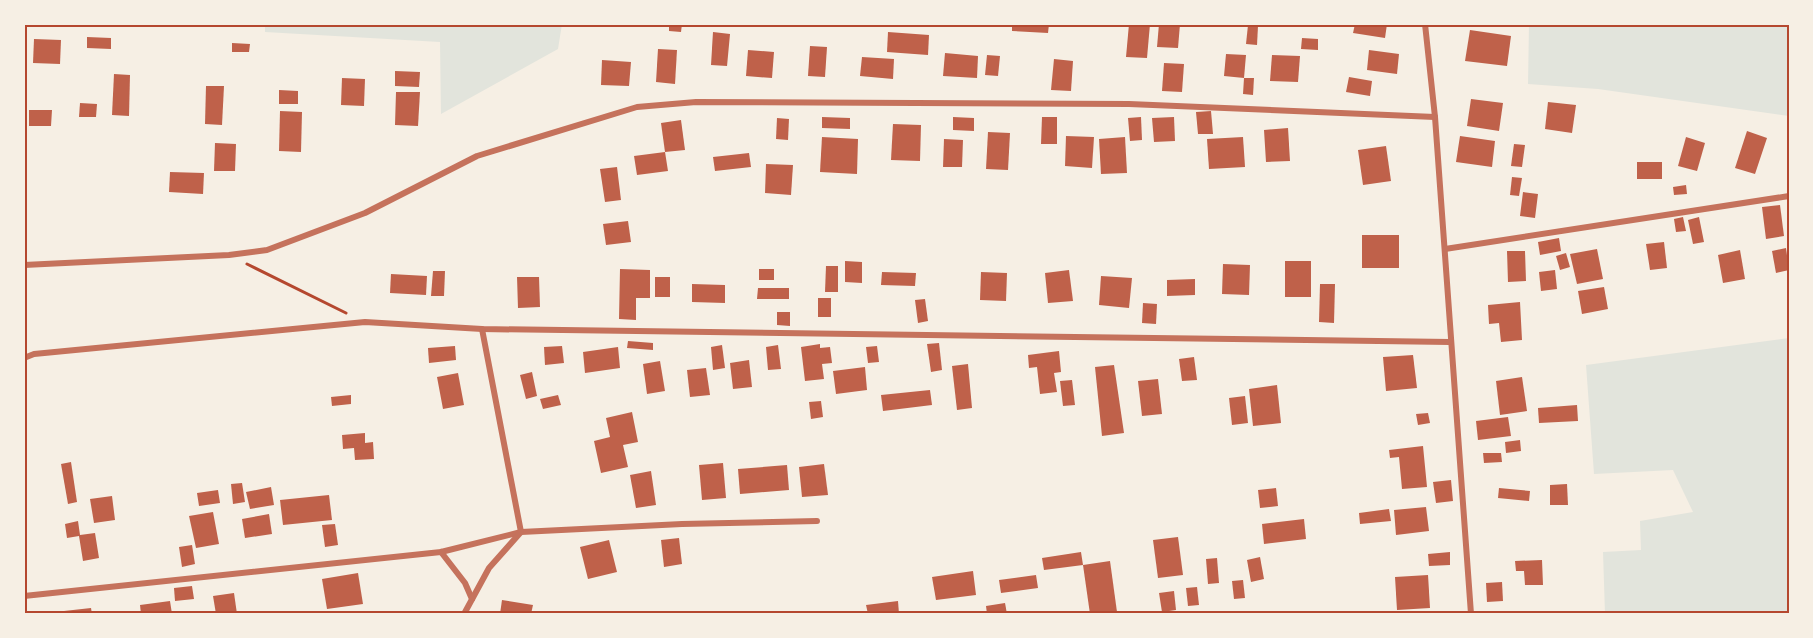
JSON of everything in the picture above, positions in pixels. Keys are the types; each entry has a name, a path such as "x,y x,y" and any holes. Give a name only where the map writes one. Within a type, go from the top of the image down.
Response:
{"street":[{"path":"1425,24 1435,117 1471,614"},
{"path":"24,265 229,255 267,250 365,213 477,156 637,107 696,102 1118,104 1435,117"},
{"path":"1445,249 1789,196"},
{"path":"24,358 34,354 365,322 482,328 1450,342"},
{"path":"482,328 521,532"},
{"path":"24,596 441,552 521,532 682,524 817,521"},
{"path":"464,614 489,568 521,532"},
{"path":"441,552 465,583 472,599"}],"path":[{"path":"229,255 365,322"}],"shaded area":[{"path":"265,24 562,24 558,49 441,114 440,42 265,32"},
{"path":"1529,24 1789,24 1789,116 1598,89 1528,84"},
{"path":"1789,338 1789,614 1605,614 1603,552 1641,550 1640,521 1693,512 1673,470 1594,474 1586,365"}],"building":[{"path":"669,24 682,24 681,32 669,31"},
{"path":"1012,24 1049,24 1048,33 1012,31"},
{"path":"1129,24 1150,24 1147,58 1126,57"},
{"path":"1159,24 1180,24 1178,48 1157,47"},
{"path":"1355,24 1387,24 1385,38 1353,33"},
{"path":"1248,25 1258,26 1257,45 1246,44"},
{"path":"1470,30 1511,36 1507,66 1465,61"},
{"path":"713,32 730,34 727,66 711,65"},
{"path":"888,32 929,35 928,55 887,52"},
{"path":"87,37 111,38 111,49 87,48"},
{"path":"1302,38 1318,39 1318,50 1301,49"},
{"path":"34,39 61,40 60,64 33,63"},
{"path":"232,43 250,44 249,52 232,52"},
{"path":"810,46 827,47 825,77 808,76"},
{"path":"658,49 677,50 675,84 656,82"},
{"path":"748,50 774,52 772,78 746,76"},
{"path":"1369,50 1399,54 1397,74 1367,70"},
{"path":"945,53 978,56 977,78 943,76"},
{"path":"1226,54 1246,55 1244,78 1224,76"},
{"path":"987,55 1000,56 998,76 985,75"},
{"path":"1272,55 1300,56 1298,82 1270,81"},
{"path":"862,57 894,59 893,79 860,76"},
{"path":"1054,59 1073,61 1071,91 1051,90"},
{"path":"602,60 631,62 629,86 601,85"},
{"path":"1164,63 1184,64 1182,92 1162,91"},
{"path":"395,71 420,72 419,87 395,86"},
{"path":"114,74 130,75 129,116 112,115"},
{"path":"1349,77 1372,81 1370,96 1346,92"},
{"path":"342,78 365,79 364,106 341,105"},
{"path":"1244,78 1254,78 1253,95 1243,94"},
{"path":"206,86 224,86 222,125 205,124"},
{"path":"279,90 298,91 298,104 279,104"},
{"path":"396,92 420,92 418,126 395,125"},
{"path":"1471,99 1503,103 1499,131 1467,126"},
{"path":"1548,102 1576,105 1572,133 1545,129"},
{"path":"80,103 97,104 96,117 79,117"},
{"path":"29,110 52,110 51,126 29,126"},
{"path":"280,111 302,112 301,152 279,151"},
{"path":"1211,111 1213,134 1198,134 1196,112"},
{"path":"822,117 850,118 850,129 822,128"},
{"path":"953,117 974,118 974,131 953,130"},
{"path":"1042,117 1057,117 1057,144 1041,144"},
{"path":"1141,117 1142,140 1130,141 1128,118"},
{"path":"1174,117 1175,141 1154,142 1152,118"},
{"path":"777,118 789,119 788,140 776,139"},
{"path":"681,120 685,150 665,152 661,123"},
{"path":"893,124 921,125 920,161 891,160"},
{"path":"1288,128 1290,161 1266,162 1264,130"},
{"path":"1747,131 1767,138 1755,174 1735,168"},
{"path":"988,132 1010,133 1008,170 986,169"},
{"path":"1066,136 1094,137 1092,168 1065,166"},
{"path":"1460,136 1495,141 1492,167 1456,162"},
{"path":"822,137 858,139 857,174 820,172"},
{"path":"1125,137 1127,173 1101,174 1099,139"},
{"path":"1243,137 1245,167 1209,169 1207,139"},
{"path":"1686,137 1705,143 1697,171 1678,166"},
{"path":"944,139 963,140 962,167 943,167"},
{"path":"215,143 236,144 235,171 214,171"},
{"path":"1514,144 1525,145 1522,167 1511,166"},
{"path":"1386,146 1391,181 1363,185 1358,150"},
{"path":"665,152 668,171 637,175 634,156"},
{"path":"749,153 751,167 715,171 713,157"},
{"path":"1637,162 1662,162 1662,179 1637,179"},
{"path":"766,164 793,165 791,195 765,193"},
{"path":"617,167 621,200 605,202 600,169"},
{"path":"170,172 204,173 203,194 169,192"},
{"path":"1512,177 1522,178 1519,196 1510,195"},
{"path":"1686,185 1687,194 1674,195 1673,187"},
{"path":"1523,192 1538,194 1535,218 1520,216"},
{"path":"1780,205 1784,236 1766,239 1762,207"},
{"path":"1683,217 1686,231 1676,232 1674,219"},
{"path":"1699,217 1704,242 1693,244 1688,220"},
{"path":"628,221 631,242 606,245 603,224"},
{"path":"1362,235 1399,235 1399,268 1362,268"},
{"path":"1559,238 1561,251 1540,255 1538,242"},
{"path":"1664,242 1667,268 1650,270 1646,244"},
{"path":"1786,248 1789,270 1776,273 1772,251"},
{"path":"1597,249 1603,279 1577,284 1570,254"},
{"path":"1740,250 1745,279 1723,283 1718,255"},
{"path":"1507,251 1525,251 1526,281 1508,282"},
{"path":"1566,253 1570,267 1560,270 1556,256"},
{"path":"845,261 862,262 862,283 845,282"},
{"path":"1285,261 1311,261 1311,297 1285,297"},
{"path":"1223,264 1250,265 1249,295 1222,294"},
{"path":"826,266 838,266 838,292 825,292"},
{"path":"620,269 650,270 650,298 636,298 636,320 619,319"},
{"path":"759,269 774,269 774,280 759,280"},
{"path":"1069,270 1073,301 1048,303 1045,273"},
{"path":"1555,270 1557,289 1541,291 1539,272"},
{"path":"433,271 445,271 444,296 431,296"},
{"path":"882,272 916,273 915,286 881,285"},
{"path":"981,272 1007,273 1006,301 980,300"},
{"path":"391,274 427,276 426,295 390,293"},
{"path":"1101,276 1132,278 1129,308 1099,305"},
{"path":"517,277 539,277 540,307 518,308"},
{"path":"655,277 670,277 670,297 655,297"},
{"path":"1195,279 1195,295 1167,296 1167,280"},
{"path":"692,284 725,285 725,303 692,302"},
{"path":"1320,284 1335,284 1334,323 1319,322"},
{"path":"1604,287 1608,309 1582,314 1578,291"},
{"path":"758,288 789,288 789,299 757,299"},
{"path":"818,298 831,298 831,317 818,317"},
{"path":"925,299 928,321 918,323 915,300"},
{"path":"1520,302 1522,340 1501,342 1499,323 1489,324 1488,305"},
{"path":"1143,303 1157,304 1156,324 1142,323"},
{"path":"777,312 790,312 790,326 777,325"},
{"path":"628,341 653,343 653,350 627,348"},
{"path":"939,343 942,370 931,372 927,344"},
{"path":"820,344 820,348 830,347 832,363 822,364 824,379 805,381 801,347"},
{"path":"722,345 725,368 713,370 711,347"},
{"path":"778,345 781,369 768,370 766,347"},
{"path":"455,346 456,360 429,363 428,348"},
{"path":"562,346 564,363 545,365 544,347"},
{"path":"877,346 879,362 868,363 866,347"},
{"path":"618,347 620,368 585,373 583,352"},
{"path":"1059,351 1061,372 1054,373 1057,392 1040,394 1037,367 1029,368 1028,355"},
{"path":"1413,355 1417,388 1386,391 1383,357"},
{"path":"1194,357 1197,380 1182,381 1179,359"},
{"path":"749,360 752,387 733,389 730,363"},
{"path":"660,361 665,391 647,394 643,364"},
{"path":"968,364 972,408 957,410 952,366"},
{"path":"1114,365 1124,433 1102,436 1095,367"},
{"path":"865,367 867,390 836,394 833,371"},
{"path":"706,368 710,395 690,397 687,370"},
{"path":"532,372 537,396 526,399 520,375"},
{"path":"458,373 464,405 443,409 437,377"},
{"path":"1522,377 1527,411 1500,415 1496,381"},
{"path":"1158,379 1162,414 1142,416 1138,381"},
{"path":"1072,380 1075,405 1063,406 1060,381"},
{"path":"1277,385 1281,423 1253,426 1249,389"},
{"path":"930,390 932,405 883,411 881,395"},
{"path":"351,395 351,404 332,406 331,397"},
{"path":"558,395 561,405 543,409 540,399"},
{"path":"1245,396 1248,423 1232,425 1229,398"},
{"path":"821,401 823,417 811,419 809,402"},
{"path":"1577,405 1578,421 1539,423 1538,408"},
{"path":"632,412 638,442 623,445 628,467 601,473 594,441 610,437 606,418"},
{"path":"1428,413 1430,423 1418,425 1416,414"},
{"path":"1508,417 1511,436 1478,440 1476,421"},
{"path":"365,433 365,443 373,442 374,459 355,460 354,448 343,449 342,435"},
{"path":"1520,440 1521,451 1506,453 1505,442"},
{"path":"1423,446 1427,487 1402,489 1399,457 1390,458 1389,450"},
{"path":"1483,453 1501,453 1502,462 1484,463"},
{"path":"71,462 77,502 68,504 61,464"},
{"path":"723,463 726,498 702,500 699,465"},
{"path":"824,464 828,495 802,497 799,467"},
{"path":"787,465 789,490 740,494 738,469"},
{"path":"651,471 656,505 636,508 630,475"},
{"path":"1451,480 1453,501 1436,503 1433,482"},
{"path":"242,483 245,502 233,504 231,484"},
{"path":"1567,484 1568,505 1550,505 1550,485"},
{"path":"271,487 274,505 250,509 246,492"},
{"path":"1276,488 1278,506 1260,508 1258,490"},
{"path":"1499,488 1530,491 1529,501 1498,498"},
{"path":"218,490 220,503 199,506 197,493"},
{"path":"329,495 332,520 283,525 280,500"},
{"path":"112,496 115,520 94,523 90,499"},
{"path":"1426,507 1429,531 1396,535 1394,510"},
{"path":"1389,509 1391,521 1360,524 1359,513"},
{"path":"213,512 219,544 196,548 189,516"},
{"path":"269,514 272,534 245,538 242,519"},
{"path":"1304,519 1306,539 1264,544 1262,524"},
{"path":"78,521 80,535 95,533 99,558 83,561 79,536 67,538 65,524"},
{"path":"335,524 338,545 325,547 322,525"},
{"path":"1178,537 1183,575 1158,578 1153,540"},
{"path":"679,538 682,564 664,567 661,540"},
{"path":"609,540 617,572 588,579 580,547"},
{"path":"192,545 195,564 182,567 179,547"},
{"path":"1081,552 1083,565 1044,570 1042,558"},
{"path":"1450,552 1450,565 1429,566 1428,554"},
{"path":"1260,557 1264,579 1251,582 1247,560"},
{"path":"1217,558 1219,583 1208,584 1206,559"},
{"path":"1542,560 1543,585 1525,585 1524,571 1516,571 1515,561"},
{"path":"1110,561 1117,612 1090,614 1083,565"},
{"path":"973,571 976,595 936,600 932,577"},
{"path":"358,573 363,604 327,609 322,579"},
{"path":"1036,575 1038,588 1001,593 999,580"},
{"path":"1428,575 1430,608 1397,610 1395,577"},
{"path":"1243,580 1245,598 1234,599 1232,581"},
{"path":"1502,582 1503,601 1487,602 1486,583"},
{"path":"192,586 194,599 175,601 174,588"},
{"path":"1197,587 1199,605 1188,606 1186,588"},
{"path":"1174,591 1176,610 1162,612 1159,593"},
{"path":"234,593 237,614 216,614 213,596"},
{"path":"502,600 533,605 531,614 500,614"},
{"path":"170,601 172,614 141,614 140,605"},
{"path":"898,601 899,614 868,614 866,605"},
{"path":"1005,603 1007,614 987,614 986,606"},
{"path":"91,608 92,614 64,614 64,611"}]}
